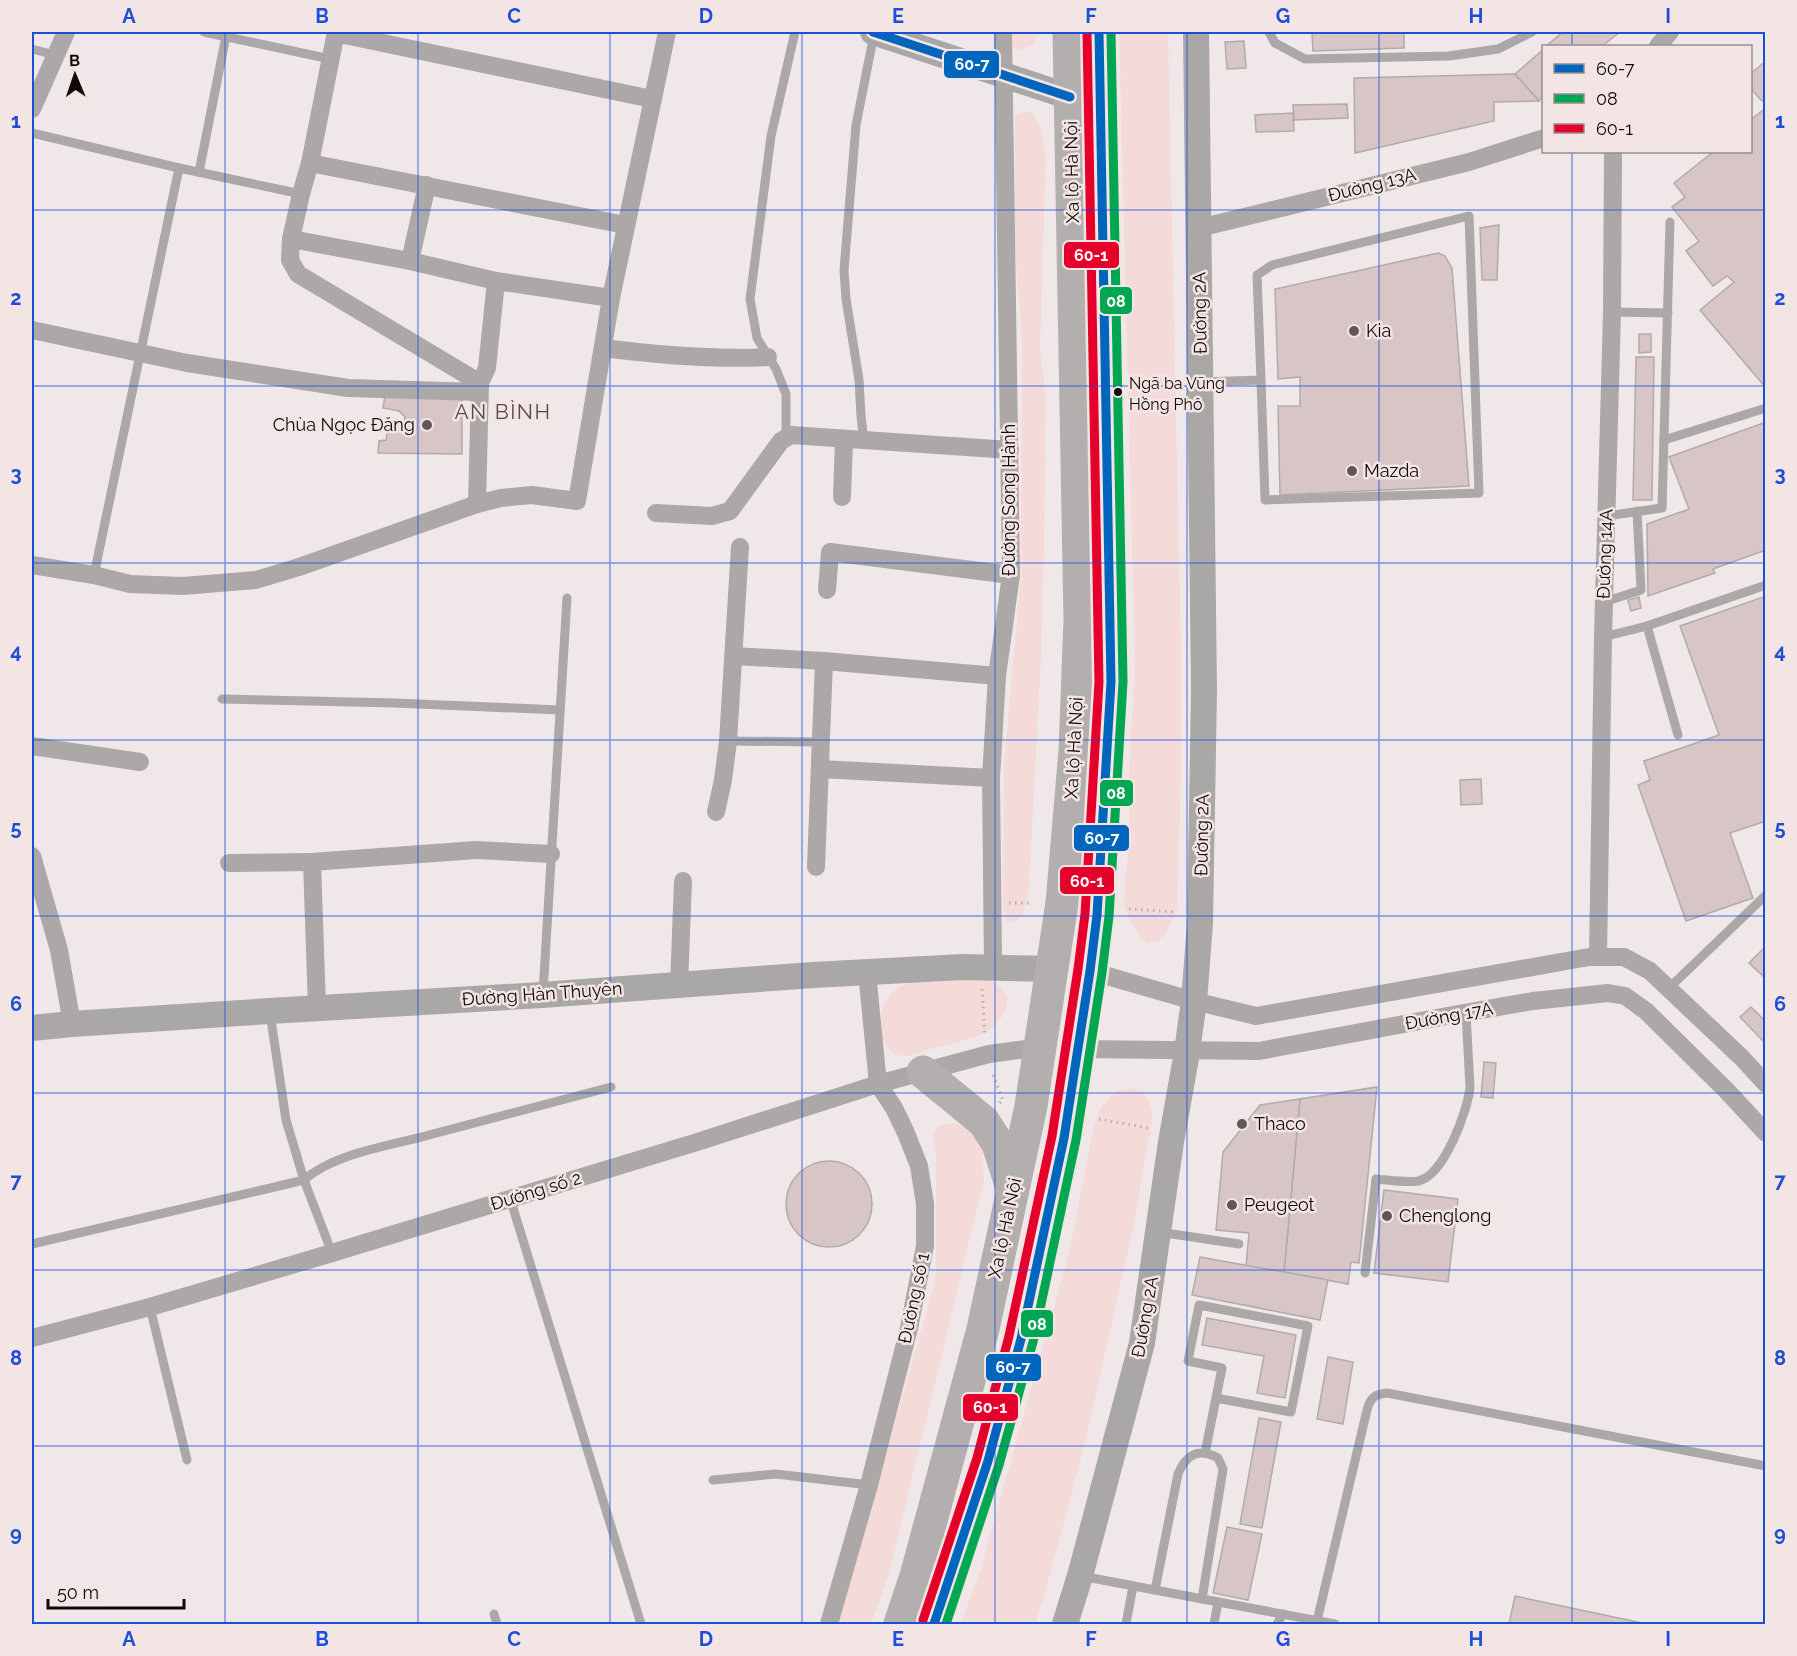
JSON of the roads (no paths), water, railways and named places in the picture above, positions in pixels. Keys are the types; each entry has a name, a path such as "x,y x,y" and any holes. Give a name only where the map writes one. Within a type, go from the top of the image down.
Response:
{"highway":[{"name":"Xa lộ Hà Nội","path":"900,1624 916,1576 983,1329 1014,1192 1041,1047 1062,903 1075,751 1080,620 1069,32"},
{"name":"Xa lộ Hà Nội","path":"934,1624 988,1461 1022,1339 1064,1137 1090,972 1101,865 1111,682 1099,32"},
{"path":"1052,969 1090,972"},
{"path":"1041,1047 1078,1049"},
{"path":"923,1072 984,1122 999,1144 1014,1192"}],"street":[{"path":"32,109 66,32"},
{"path":"480,388 298,274 290,260 291,239 310,163 335,32 652,99"},
{"path":"32,565 94,575 130,584 183,586 256,580 477,504 501,498 532,495 577,501 625,225 667,32"},
{"path":"874,32 1070,97"},
{"name":"Đường Song Hành","path":"987,975 991,778 997,676 1011,575 1003,32"},
{"name":"Đường 2A","path":"1065,1624 1140,1354 1194,1001 1200,922 1204,690 1196,32"},
{"path":"1659,45 1670,32"},
{"name":"Đường 13A","path":"1199,228 1469,162 1542,139"},
{"name":"Đường 14A","path":"1598,957 1603,637 1612,312 1612,153"},
{"path":"310,163 625,225"},
{"path":"410,261 427,185"},
{"path":"291,239 410,261 496,281 611,298"},
{"path":"477,504 480,388 487,368 496,281"},
{"path":"32,330 188,363 348,388 480,388"},
{"path":"603,348 712,358 768,357"},
{"path":"656,513 712,516 730,511 786,437 1010,450"},
{"path":"842,497 844,440"},
{"path":"716,812 728,741 740,547"},
{"path":"827,590 830,552 1011,575"},
{"path":"733,656 997,676"},
{"path":"816,867 824,662"},
{"path":"32,746 140,762"},
{"path":"820,769 991,778"},
{"path":"229,863 312,862 476,850 551,854"},
{"path":"32,856 58,950 72,1024"},
{"path":"312,862 317,1008"},
{"path":"680,985 683,881"},
{"name":"Đường 17A","path":"1090,972 1256,1016 1577,959 1624,957 1650,971 1766,1084"},
{"name":"Đường Hàn Thuyên","path":"32,1028 867,972 963,967 987,975 1052,969"},
{"name":"Đường số 1","path":"829,1624 909,1328 925,1246 925,1204 919,1166 894,1108 878,1084 867,972"},
{"name":"Đường 17A","path":"1078,1049 1259,1051 1466,1012 1608,993 1625,996 1646,1011 1766,1133"},
{"name":"Đường số 2","path":"32,1338 150,1307 332,1253 694,1143 878,1084 989,1054 1041,1047"}],"lane":[{"path":"204,32 229,35 330,59"},
{"path":"786,437 786,394 776,369 757,338 750,299 771,136 795,32"},
{"path":"864,441 859,380 846,299 844,270 856,125 874,32"},
{"path":"1269,32 1275,43 1305,59 1449,57 1498,49 1532,32"},
{"path":"199,172 229,35"},
{"path":"32,49 56,55"},
{"path":"32,133 301,194"},
{"path":"94,575 179,168"},
{"path":"1469,216 1479,493 1265,500 1261,380 1257,275 1272,265 1469,216"},
{"path":"1606,516 1662,508 1670,222"},
{"path":"1612,312 1668,313"},
{"path":"1201,382 1261,380"},
{"path":"1664,440 1766,408"},
{"path":"1604,602 1641,590 1637,511"},
{"path":"1603,637 1647,626 1766,585"},
{"path":"542,995 567,598"},
{"path":"1647,626 1678,735"},
{"path":"222,699 560,710"},
{"path":"728,741 821,742"},
{"path":"1669,988 1766,895"},
{"path":"270,1011 286,1120 304,1180 332,1253"},
{"path":"1365,1273 1376,1179 1419,1181 1434,1173 1463,1118 1470,1087 1466,1012"},
{"path":"32,1244 304,1180 315,1170 331,1162 377,1148 611,1087"},
{"path":"510,1198 640,1624"},
{"path":"1159,1232 1239,1244"},
{"path":"1205,1453 1216,1398 1222,1368 1188,1361 1199,1305 1308,1326 1291,1412 1216,1398"},
{"path":"150,1307 188,1460"},
{"path":"1317,1621 1369,1402 1379,1393 1766,1466"},
{"path":"1155,1590 1178,1474 1186,1460 1198,1453 1205,1453 1218,1458 1223,1469 1202,1599"},
{"path":"713,1480 776,1474 868,1485"},
{"path":"1080,1576 1335,1624"},
{"path":"1127,1624 1133,1586"},
{"path":"1214,1624 1218,1602"},
{"path":"494,1614 497,1624"},
{"path":"1277,1624 1283,1614"}],"place":[{"name":"Kia","path":"1354,331"},
{"name":"Ngã ba Vũng Hồng Phô","path":"1118,392"},
{"name":"Chùa Ngọc Đăng","path":"427,425"},
{"name":"Mazda","path":"1352,471"},
{"name":"Thaco","path":"1242,1124"},
{"name":"Peugeot","path":"1232,1205"},
{"name":"Chenglong","path":"1387,1216"}],"district":[{"name":"AN BÌNH","path":"503,412"}]}
